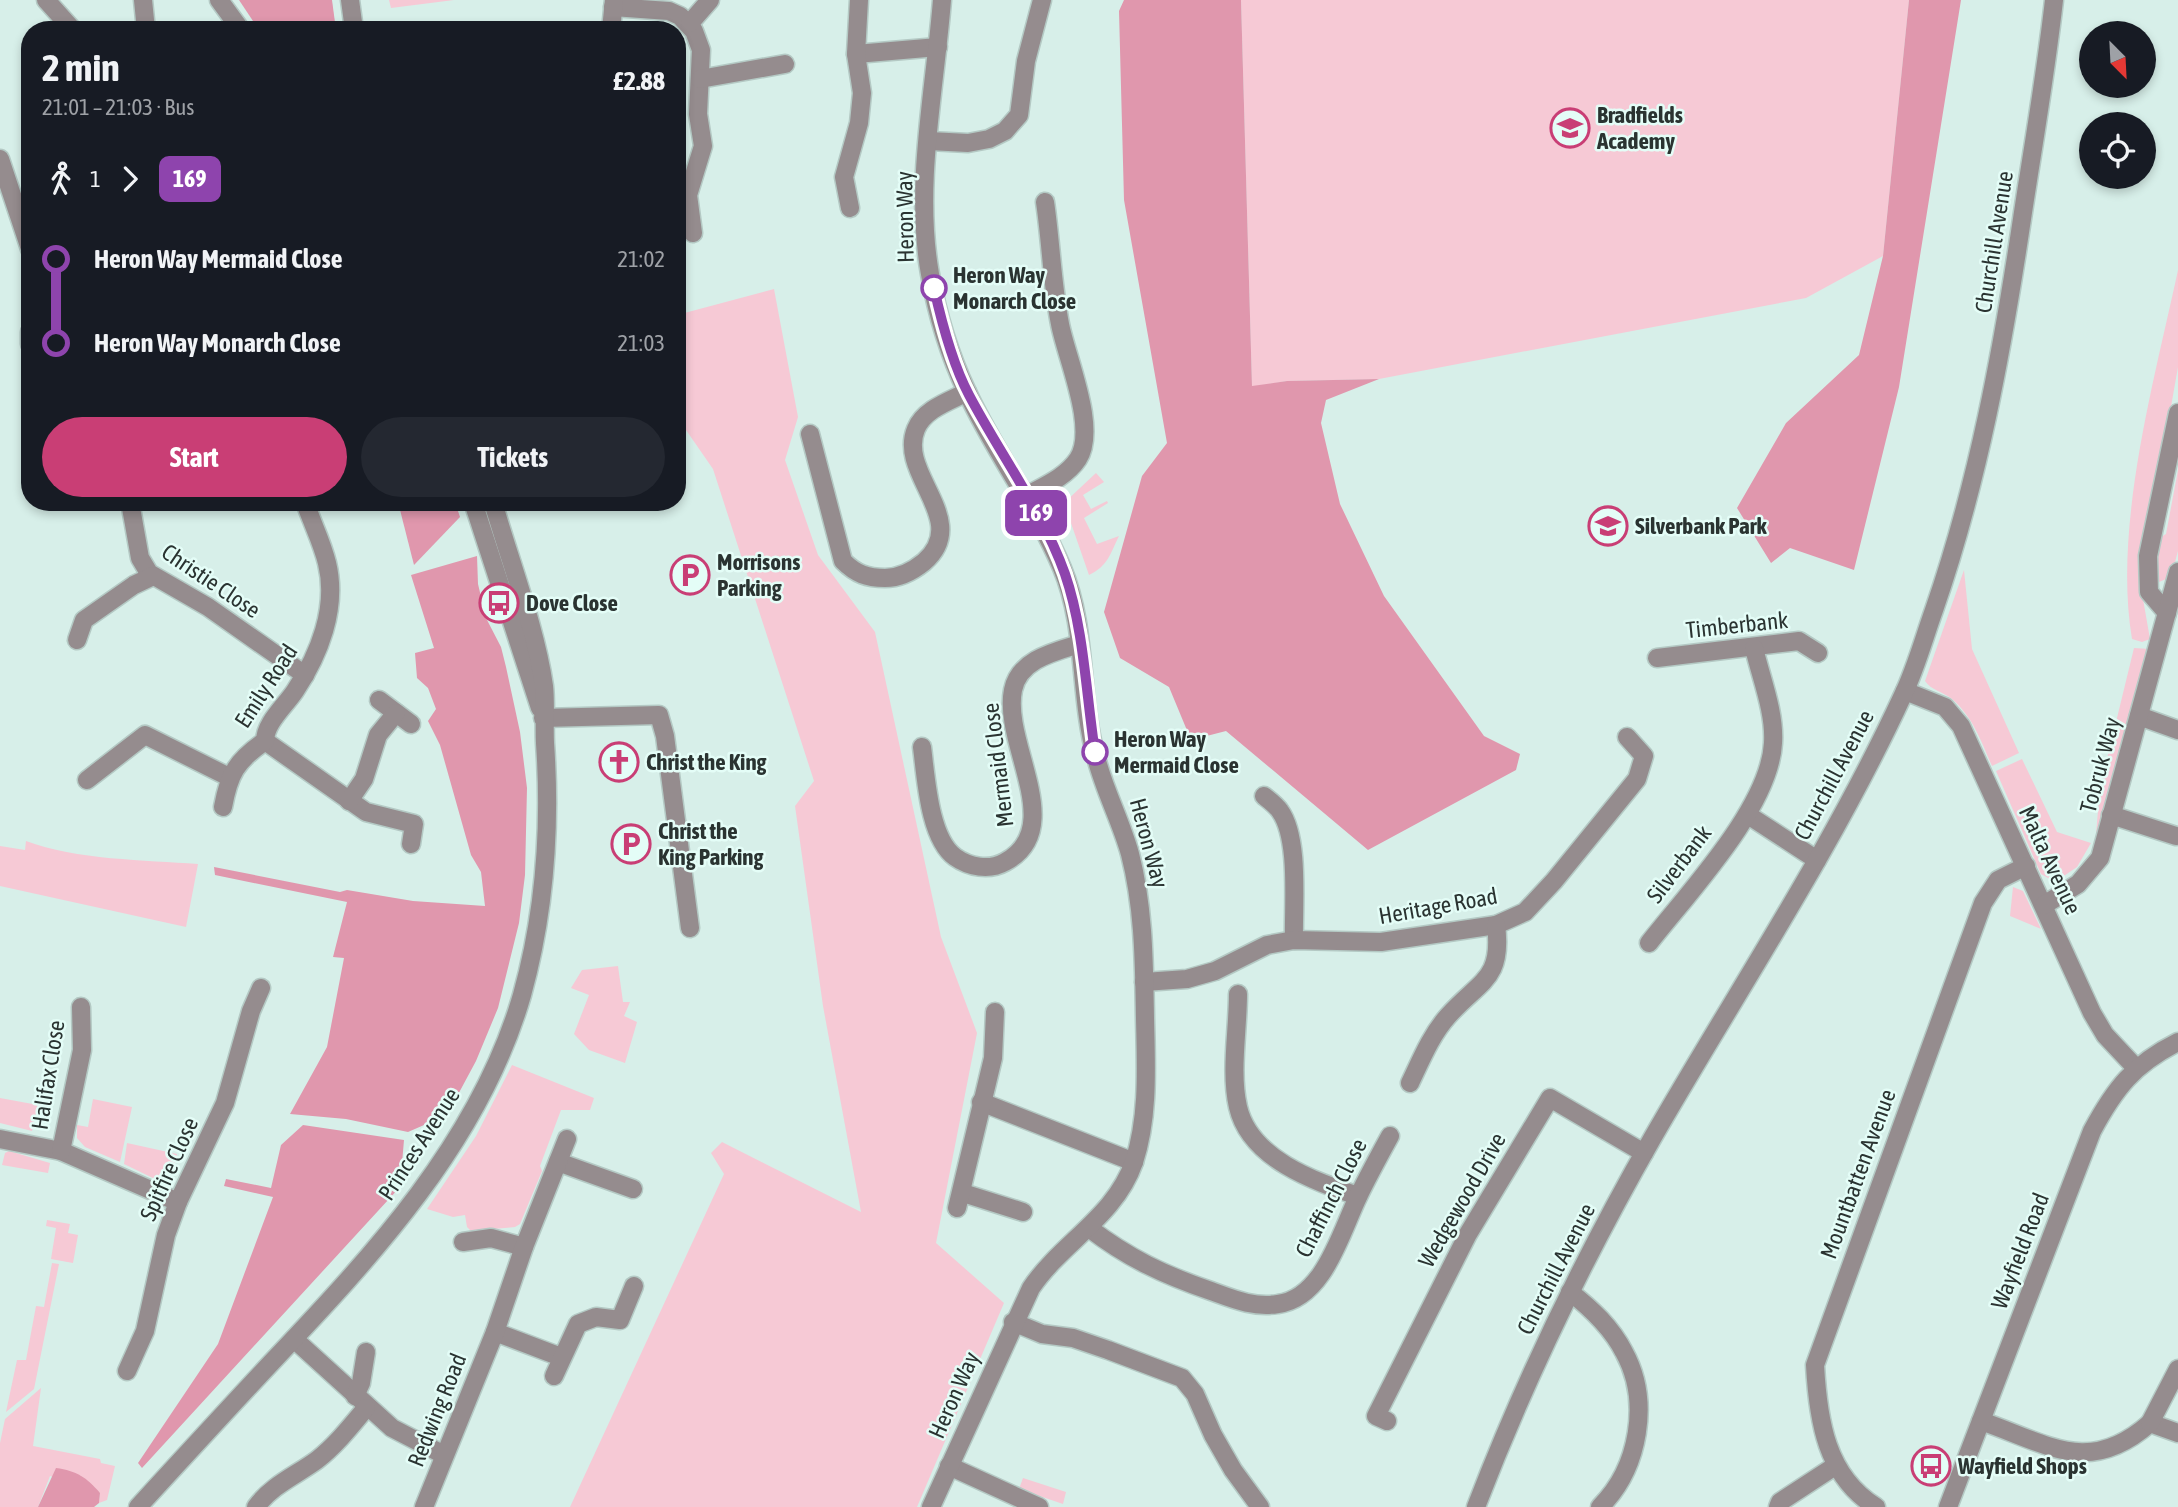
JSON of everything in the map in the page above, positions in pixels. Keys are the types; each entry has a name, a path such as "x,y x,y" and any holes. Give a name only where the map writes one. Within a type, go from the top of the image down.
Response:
{"street":[{"path":"46,0 65,21"},
{"path":"143,0 145,21"},
{"path":"219,0 234,21"},
{"path":"350,0 353,21"},
{"path":"690,23 709,0"},
{"path":"850,208 844,177 859,123 862,93 856,54 859,0"},
{"name":"Heron Way","path":"931,1507 1013,1322 1041,1273 1089,1228 1123,1188 1134,1162 1144,1124 1142,911 1130,855 1096,757 1074,608 1064,573 1026,496 967,392 943,327 931,276 925,209 942,0"},
{"path":"929,141 968,143 989,139 1005,131 1019,115 1026,61 1042,0"},
{"name":"Churchill Avenue","path":"1476,1507 1531,1374 1570,1292 1644,1153 1859,786 1905,691 1958,540 1982,447 2016,262 2047,67 2054,0"},
{"path":"612,21 613,3 669,11 690,23 701,50 698,114 703,146 688,195 693,233"},
{"path":"856,54 938,47"},
{"path":"700,79 785,64"},
{"path":"0,159 21,223"},
{"path":"1026,496 1059,477 1079,458 1084,437 1082,412 1060,324 1045,202"},
{"path":"810,434 843,561 855,573 873,578 892,578 915,570 928,558 941,526 933,498 911,451 916,428 938,406 967,392"},
{"path":"2167,613 2149,592 2148,556 2178,413"},
{"name":"Christie Close","path":"132,511 140,558 153,576 208,607 304,675"},
{"name":"Emily Road","path":"223,807 229,777 252,750 265,741 265,732 304,675 322,638 330,580 308,511"},
{"name":"Princes Avenue","path":"476,511 543,718"},
{"name":"Princes Avenue","path":"138,1507 294,1339 419,1195 468,1120 506,1038 521,997 541,909 548,823 542,673 496,511"},
{"name":"Tobruk Way","path":"2044,905 2078,884 2100,858 2178,572"},
{"path":"77,640 84,620 134,585 153,576"},
{"name":"Timberbank","path":"1657,658 1799,641 1818,653"},
{"name":"Mermaid Close","path":"922,747 934,820 942,842 952,855 968,865 984,867 1000,865 1018,855 1029,841 1034,821 1013,714 1013,690 1022,670 1042,656 1079,644"},
{"name":"Silverbank","path":"1649,943 1748,814 1765,778 1773,741 1754,648"},
{"name":"Malta Avenue","path":"1905,691 1932,700 1954,715 2092,1013 2105,1035 2136,1068"},
{"path":"349,801 364,779 378,735 403,718 379,700"},
{"path":"543,718 659,715 665,736 690,928"},
{"path":"2139,716 2178,730"},
{"path":"87,780 145,735 229,777"},
{"name":"Heritage Road","path":"1144,982 1187,979 1215,971 1267,945 1294,940 1381,942 1496,925 1525,912 1554,881 1637,779 1644,756 1627,737"},
{"path":"265,741 376,817 414,824 411,844"},
{"path":"1264,796 1280,811 1288,832 1293,864 1294,940"},
{"path":"1748,814 1817,860"},
{"path":"2112,815 2176,836"},
{"name":"Mountbatten Avenue","path":"1876,1507 1864,1499 1835,1466 1820,1422 1815,1365 1983,902 1998,880 2026,866"},
{"path":"1410,1083 1428,1045 1448,1016 1491,974 1499,950 1496,925"},
{"name":"Spitfire Close","path":"127,1371 145,1331 166,1235 177,1202 225,1103 251,1011 261,989"},
{"path":"1238,995 1238,1108 1250,1134 1281,1162 1325,1185 1358,1196"},
{"name":"Halifax Close","path":"61,1150 82,1050 81,1007"},
{"path":"995,1012 993,1058 960,1201 1023,1212"},
{"name":"Wayfield Road","path":"1948,1507 2092,1131 2107,1104 2136,1068 2178,1042"},
{"name":"Wedgewood Drive","path":"1387,1421 1376,1416 1439,1290 1468,1234 1550,1098 1644,1153"},
{"path":"981,1102 1134,1162"},
{"name":"Chaffinch Close","path":"1089,1228 1124,1255 1182,1281 1249,1304 1280,1304 1299,1296 1319,1276 1334,1252 1358,1196 1390,1136"},
{"path":"0,1139 61,1150 177,1202"},
{"name":"Redwing Road","path":"424,1507 495,1332 524,1247 566,1139"},
{"path":"558,1162 632,1189"},
{"path":"463,1242 491,1238 524,1247"},
{"path":"554,1376 578,1324 596,1318 620,1320 634,1286"},
{"path":"1570,1292 1607,1326 1625,1352 1635,1378 1638,1434 1628,1466 1612,1495 1600,1507"},
{"path":"1013,1322 1042,1334 1073,1338 1182,1378 1195,1394 1213,1435 1233,1470 1260,1507"},
{"path":"495,1332 561,1357"},
{"path":"294,1339 392,1428 444,1455"},
{"path":"256,1507 284,1479 316,1461 339,1441 361,1402 366,1352"},
{"path":"1981,1421 2080,1454 2112,1450 2133,1438 2150,1423 2178,1369"},
{"path":"2150,1423 2178,1433"},
{"path":"949,1466 1039,1507"},
{"path":"1778,1507 1780,1502 1835,1466"}],"shaded area":[{"path":"239,0 332,0 335,21 253,21"},
{"path":"389,0 454,0 391,8"},
{"path":"1124,0 1241,0 1252,386 1287,381 1379,379 1326,400 1321,423 1340,504 1384,596 1484,736 1520,754 1516,770 1368,850 1226,731 1191,740 1169,687 1120,658 1104,612 1142,476 1167,443 1124,200 1119,11"},
{"name":"Bradfields Academy","path":"1241,0 1909,0 1883,256 1806,298 1379,379 1287,381 1252,387"},
{"path":"1909,0 1961,0 1899,387 1854,570 1790,548 1771,563 1737,508 1786,423 1859,355 1883,256"},
{"path":"2178,270 2178,367 2140,582 2150,639 2142,642 2132,639 2128,596 2132,503 2148,406"},
{"path":"774,289 798,417 785,460 818,555 875,632 941,937 977,1033 936,1243 1004,1303 917,1507 570,1507 724,1174 711,1153 722,1142 861,1212 823,1006 795,806 814,781 713,469 686,430 686,313"},
{"path":"2178,470 2178,551 2171,577 2159,582 2153,579 2156,540 2166,534"},
{"path":"1096,473 1104,482 1083,495 1091,509 1107,501 1108,503 1084,518 1097,544 1119,536 1111,554 1089,575 1064,503"},
{"path":"400,511 458,511 460,517 414,565"},
{"path":"477,556 478,584 486,618 501,647 506,667 520,732 527,788 525,875 519,923 498,1008 476,1061 447,1115 408,1132 346,1119 290,1114 327,1047 344,958 333,957 347,902 215,875 214,867 340,892 347,890 413,901 485,906 481,872 471,855 440,745 428,721 436,709 428,688 417,678 415,653 434,648 411,575"},
{"path":"1964,570 1972,649 2019,753 1992,766 1966,714 1952,699 1930,687 1925,681"},
{"path":"2134,648 2150,649 2100,833 2096,834 2100,788"},
{"path":"2022,759 2057,832 2091,843 2077,867 2055,882 2041,874 1996,771"},
{"path":"26,841 88,856 198,864 186,927 0,886 0,846 25,850"},
{"path":"2013,887 2023,891 2041,929 2010,916"},
{"path":"618,966 623,1002 630,1002 624,1016 637,1022 625,1063 589,1050 574,1034 589,995 571,988 582,970"},
{"path":"512,1065 594,1098 590,1110 561,1110 540,1166 542,1171 520,1224 515,1227 471,1231 467,1227 465,1215 453,1217 427,1209 476,1136"},
{"path":"0,1098 38,1105 32,1131 0,1123"},
{"path":"93,1099 132,1107 120,1162 85,1147 77,1138 77,1125 88,1127"},
{"path":"303,1125 404,1140 400,1187 142,1468 138,1463 218,1344 273,1197 224,1186 226,1179 271,1188 281,1145"},
{"path":"127,1143 177,1154 171,1179 159,1181 124,1164"},
{"path":"9,1151 50,1163 48,1173 2,1165 5,1153"},
{"path":"47,1220 70,1224 68,1233 78,1235 73,1263 51,1259 56,1228 46,1226"},
{"path":"52,1263 59,1264 34,1389 6,1412 17,1360 26,1360 36,1306 44,1307"},
{"path":"41,1388 33,1446 100,1459 101,1463 115,1466 107,1500 99,1503 100,1493 50,1476 38,1507 0,1507 0,1443 5,1419"},
{"path":"56,1468 70,1471 85,1479 100,1493 99,1503 94,1507 38,1507"},
{"path":"1023,1478 1066,1492 1063,1504 1019,1489"}],"bus line":[{"name":"169","path":"934,288 943,327 967,392 1048,534 1064,573 1074,608 1095,752"}],"place":[{"name":"Bradfields Academy","path":"1570,128"},
{"name":"Heron Way Monarch Close","path":"934,288"},
{"name":"Silverbank Park","path":"1608,526"},
{"name":"Morrisons Parking","path":"690,575"},
{"name":"Dove Close","path":"499,603"},
{"name":"Heron Way Mermaid Close","path":"1095,752"},
{"name":"Christ the King","path":"619,762"},
{"name":"Christ the King Parking","path":"631,844"},
{"name":"Wayfield Shops","path":"1931,1466"}]}
